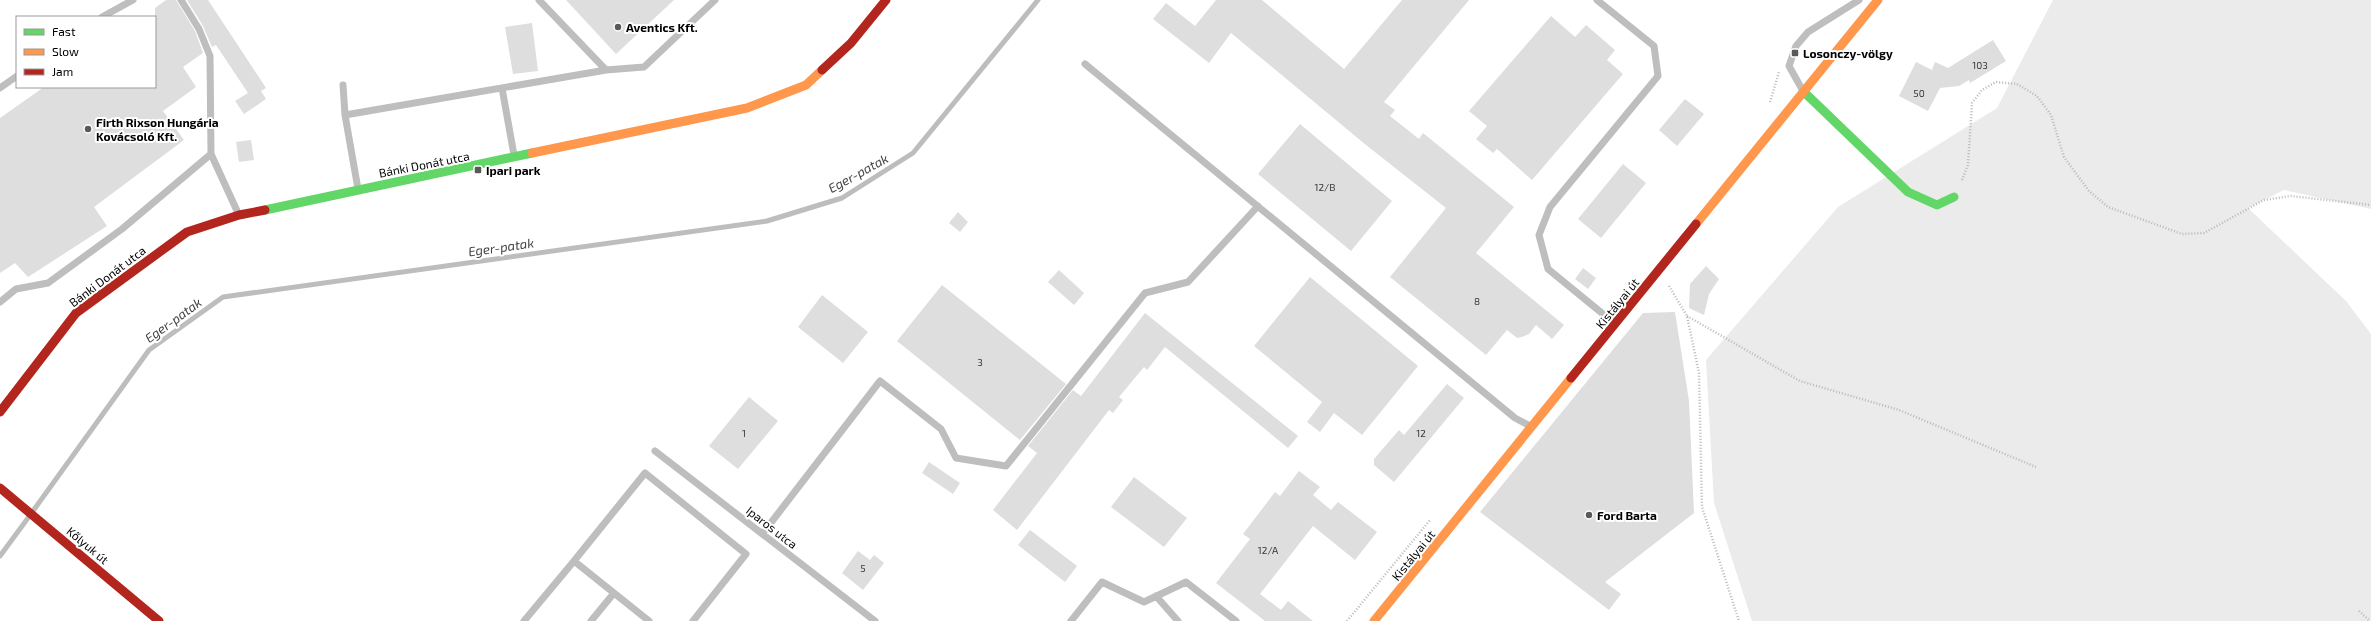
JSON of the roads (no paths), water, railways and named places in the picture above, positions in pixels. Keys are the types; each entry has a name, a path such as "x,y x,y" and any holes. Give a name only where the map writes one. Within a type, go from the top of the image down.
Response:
{"street":[{"name":"Bánki Donát utca","path":"0,412 76,313 186,232 239,215 747,108 806,85 851,43 886,0"},
{"name":"Kistályai út","path":"1374,621 1878,0"},
{"path":"1804,92 1908,192 1937,205 1954,198"},
{"name":"Kőlyuk út","path":"2,490 159,621"}],"lane":[{"path":"104,16 133,0"},
{"path":"181,0 200,29 210,56 211,154 239,215"},
{"path":"539,0 606,70"},
{"path":"345,115 606,70 644,67 715,0"},
{"path":"1597,0 1654,46 1658,76 1550,207 1539,235 1548,269 1616,324"},
{"path":"1804,92 1789,66 1796,46 1808,32 1858,0"},
{"path":"1085,64 1515,418 1532,427"},
{"path":"0,88 16,77"},
{"path":"343,85 345,115 358,190"},
{"path":"502,88 515,158"},
{"path":"0,302 16,289 48,283 122,229 211,154"},
{"path":"763,533 880,381 941,429 956,458 1006,466 1145,293 1188,282 1258,206"},
{"name":"Iparos utca","path":"655,450 875,621"},
{"path":"524,621 574,562 645,473 746,554 692,621"},
{"path":"574,562 649,621"},
{"path":"1071,621 1102,582 1144,602 1186,582 1236,621"},
{"path":"591,621 614,593"},
{"path":"1156,596 1178,621"}],"waterway":[{"name":"Eger-patak","path":"33,511 149,350 223,297 767,221 842,198 913,153 1038,0"},
{"name":"Eger-patak","path":"0,556 28,518"}],"place":[{"name":"Aventics Kft.","path":"618,27"},
{"name":"Losonczy-völgy","path":"1795,53"},
{"name":"Firth Rixson Hungária Kovácsoló Kft.","path":"88,129"},
{"name":"Ipari park","path":"478,170"},
{"name":"Ford Barta","path":"1589,515"}]}
